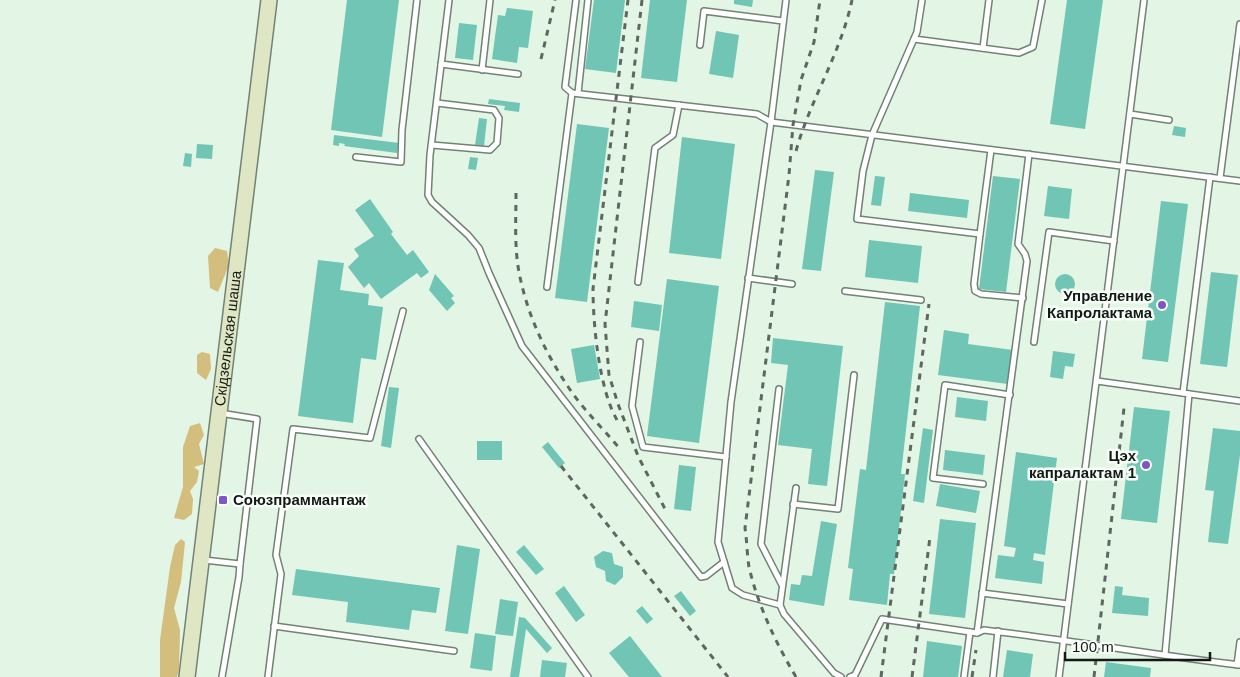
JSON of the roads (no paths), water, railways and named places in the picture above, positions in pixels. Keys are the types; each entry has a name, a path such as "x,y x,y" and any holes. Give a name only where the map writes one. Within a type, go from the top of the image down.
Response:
{"street":[{"name":"Скідзельская шаша","path":"187,677 269,0"}],"lane":[{"path":"356,156 401,162 402,130 417,0"},
{"path":"449,0 428,194 432,202 468,235 479,248 522,346 701,576 706,576 724,562"},
{"path":"482,70 490,0"},
{"path":"576,0 565,86 575,93 757,114 770,122 1240,181"},
{"path":"548,287 588,0"},
{"path":"780,605 743,595 732,588 718,542 731,402 786,0"},
{"path":"922,0 917,32 872,134 863,171 857,219 980,234"},
{"path":"983,48 989,0"},
{"path":"914,39 1019,53 1033,48 1042,0"},
{"path":"1059,677 1144,0"},
{"path":"700,45 704,10 783,22"},
{"path":"1220,178 1240,24"},
{"path":"441,64 518,74"},
{"path":"432,145 490,150 497,144 499,118 494,110 437,103"},
{"path":"638,282 655,148 673,135 679,105"},
{"path":"1130,114 1170,120"},
{"path":"990,150 974,284 975,291 981,294 1022,298"},
{"path":"977,633 1027,261 1018,244 1029,154"},
{"path":"1165,655 1186,394 1210,177"},
{"path":"1034,342 1049,232 1114,241"},
{"path":"748,278 792,284"},
{"path":"845,291 921,300"},
{"path":"268,677 281,574 276,555 293,430 370,438 403,311"},
{"path":"640,342 632,406 644,447 726,457"},
{"path":"794,504 838,509 854,376"},
{"path":"1097,381 1240,401"},
{"path":"983,484 933,478 945,385 1010,395"},
{"path":"779,389 761,544 782,586"},
{"path":"219,413 257,420 239,577 222,677"},
{"path":"419,439 588,677"},
{"path":"796,488 780,605 784,614 834,673 841,677"},
{"path":"201,560 240,564"},
{"path":"982,593 1068,604"},
{"path":"850,677 855,675 882,619 977,633 984,630 1064,639 1098,646 1239,665 1240,642"},
{"path":"274,626 454,651"},
{"path":"993,677 998,631"},
{"path":"964,677 970,632"}],"railway":[{"path":"541,59 555,0"},
{"path":"617,420 601,374 594,320 593,289 628,0"},
{"path":"642,0 605,324 609,375 618,404 638,456 665,509"},
{"path":"796,677 781,651 757,596 749,567 745,528 789,175 793,125 801,80 814,42 820,0"},
{"path":"796,151 809,113 841,39 852,0"},
{"path":"516,193 518,267 524,293 540,338 555,367 573,394 620,449"},
{"path":"881,677 929,304"},
{"path":"1094,677 1124,408"},
{"path":"561,466 728,677"},
{"path":"912,677 930,537"},
{"path":"972,677 976,650"}],"place":[{"name":"Управление Капролактама","path":"1162,305"},
{"name":"Цэх капралактам 1","path":"1146,465"},
{"name":"Союзпраммантаж","path":"223,500"}]}
